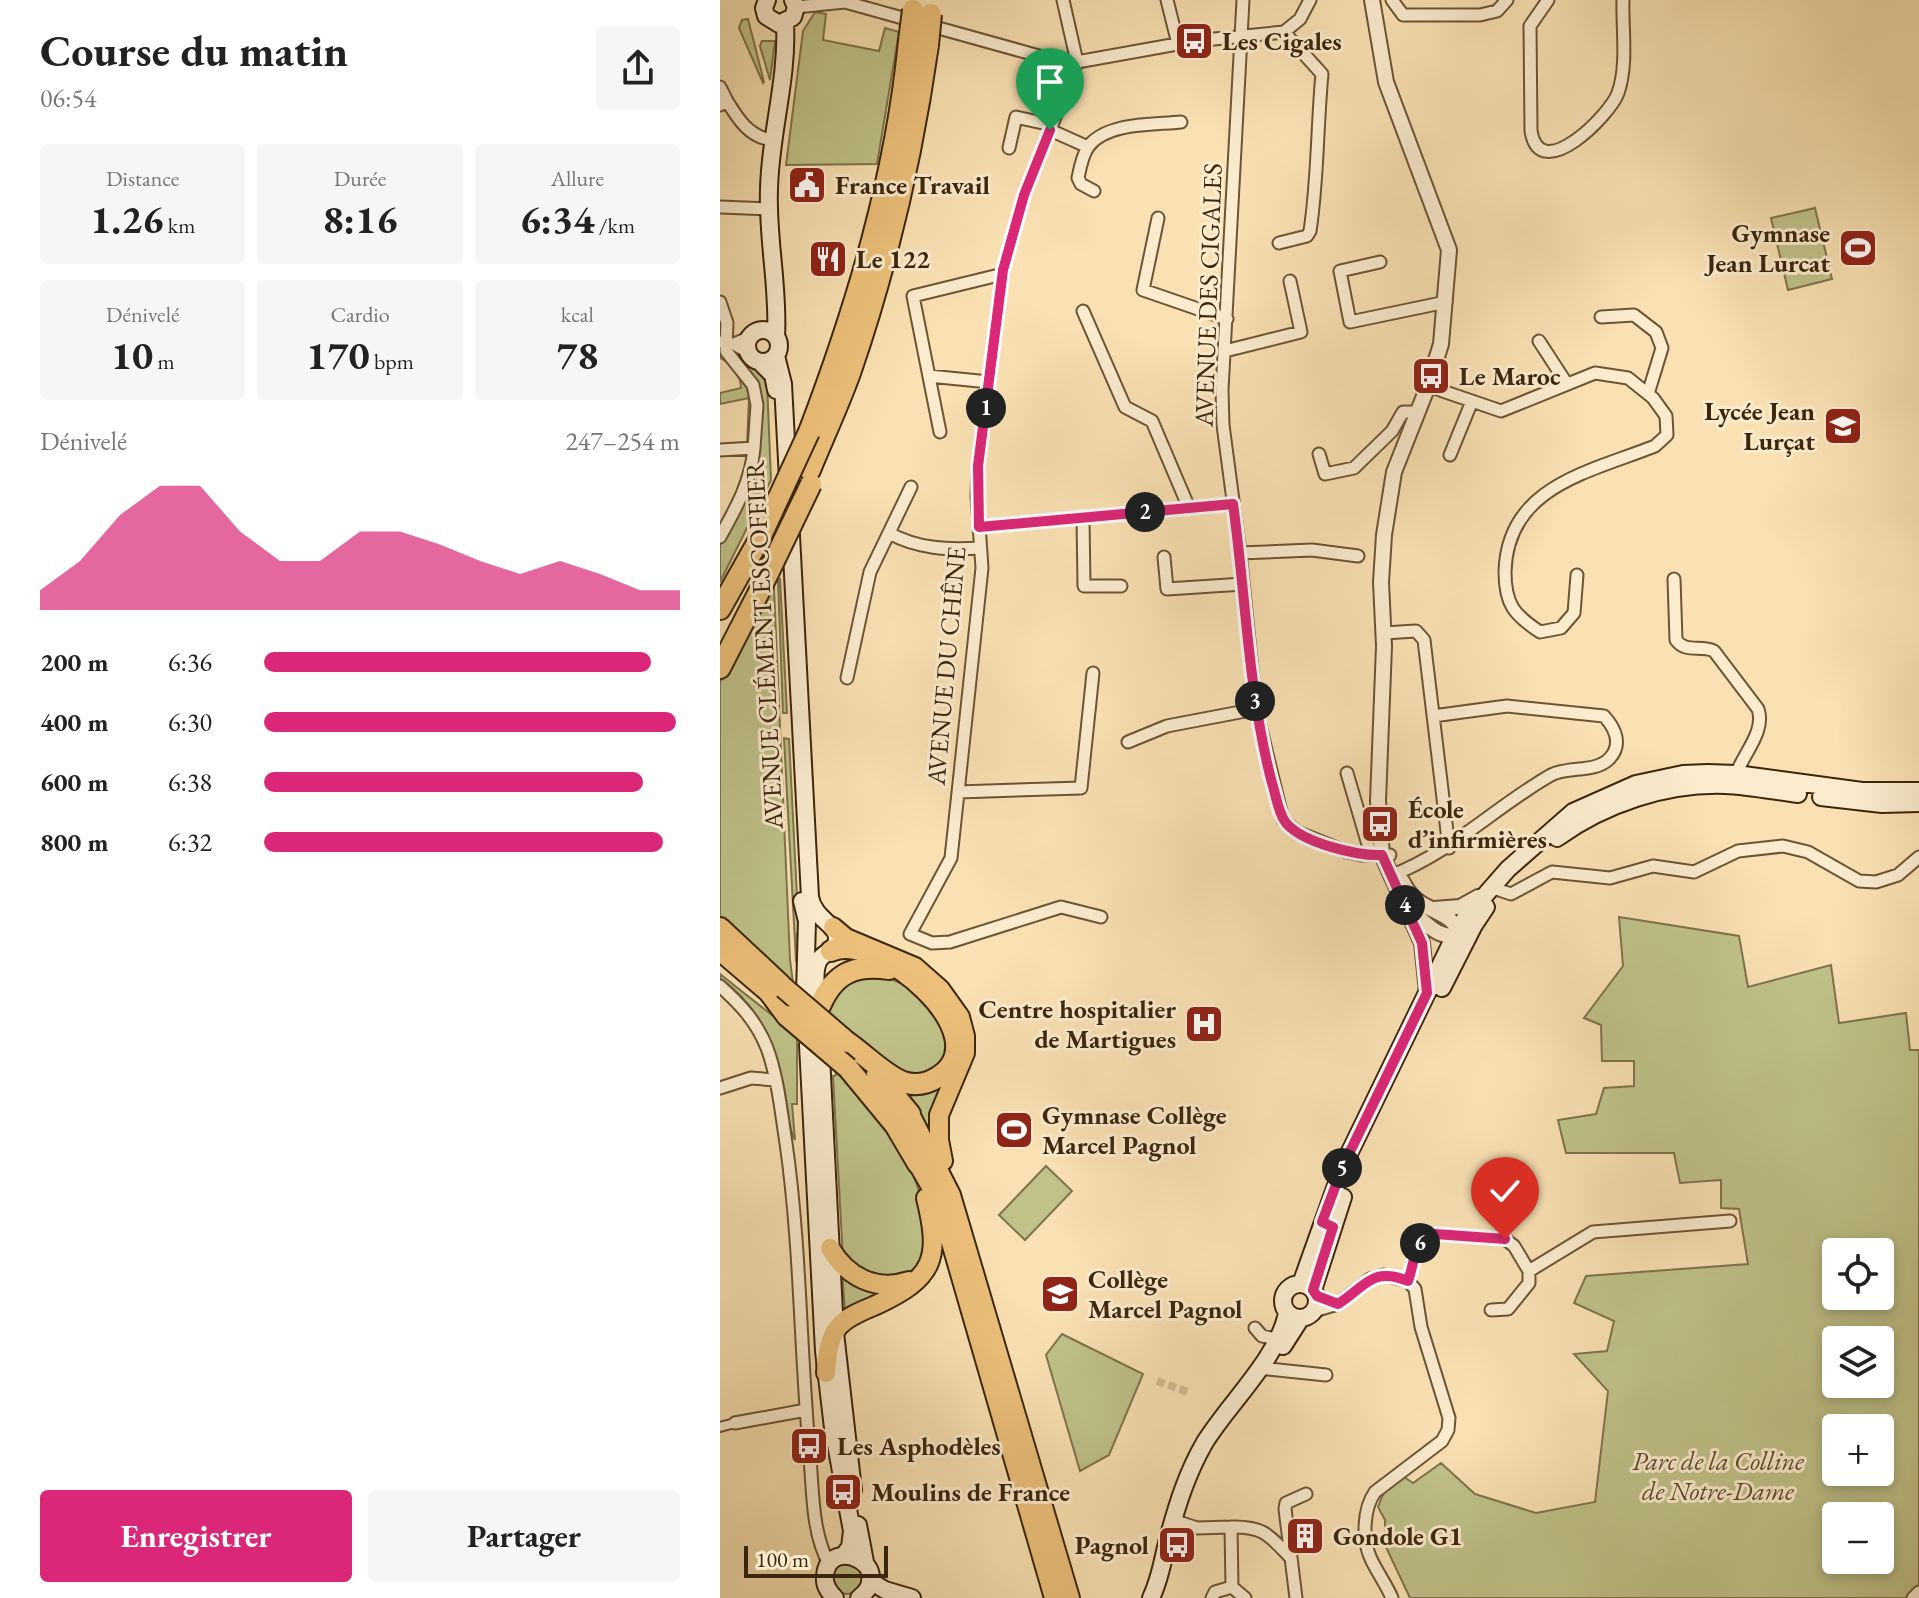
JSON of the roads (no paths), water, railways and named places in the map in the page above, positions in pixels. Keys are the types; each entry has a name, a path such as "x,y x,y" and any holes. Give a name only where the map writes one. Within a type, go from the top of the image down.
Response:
{"highway":[{"path":"720,668 810,477 860,341 896,221 916,126 923,6"},
{"path":"720,609 760,538 809,432 834,367 871,245 919,43"},
{"path":"720,641 762,576"},
{"path":"720,928 777,982"},
{"path":"720,937 898,1080 906,1083 929,1082 948,1069 955,1047 951,1024 936,1001 905,973 884,961 851,947 828,952"},
{"path":"720,950 769,992 787,1016"},
{"path":"720,964 741,977 848,1068 895,1125 918,1164"},
{"path":"814,1001 833,982 853,971 877,968 905,973"},
{"path":"847,1042 910,1114"}],"main road":[{"path":"767,0 764,8 769,20 785,24"},
{"name":"AVENUE CLÉMENT ESCOFFIER","path":"750,345 775,308 769,209 772,140 785,49 785,24 793,17 795,4"},
{"name":"AVENUE CLÉMENT ESCOFFIER","path":"750,345 783,384 810,897 816,914 828,925"},
{"name":"AVENUE CLÉMENT ESCOFFIER","path":"750,345 773,375 776,387 799,857 814,1001"},
{"path":"1150,1598 1170,1571 1180,1494 1197,1457 1264,1368 1306,1302 1343,1166 1434,991 1466,917 1508,869 1573,812 1636,784 1683,774 1851,790 1919,791"},
{"path":"1461,934 1512,875 1560,835 1608,809 1656,792 1735,780 1882,804 1919,803"},
{"path":"828,952 815,954 806,939 814,923 828,925 846,938 915,967 940,989 960,1017 965,1053 960,1070 943,1100 938,1123 939,1140 951,1195 1062,1590"},
{"path":"814,1001 819,960 837,937 828,925"},
{"path":"835,1598 824,1579 836,1560 850,1547 852,1531 836,1450 826,1373 814,1050 835,1333 851,1478 865,1562 870,1571 865,1598"},
{"path":"910,1114 951,1195"},
{"path":"918,1164 939,1201 978,1341 1062,1590"},
{"path":"826,1373 827,1356 835,1333 843,1322 900,1294 919,1278 930,1263 933,1248 931,1218 918,1164"},
{"path":"830,1248 845,1268 869,1283 889,1286 919,1278"},
{"path":"1264,1368 1285,1325 1306,1302"},
{"path":"1150,1598 1162,1576 1162,1563 1178,1523"},
{"path":"836,1560 855,1556 865,1562"},
{"path":"870,1581 885,1590 912,1598"}],"street":[{"path":"882,0 885,15"},
{"path":"1063,0 1077,62"},
{"path":"1167,0 1178,44"},
{"name":"AVENUE DES CIGALES","path":"1243,0 1223,425 1256,709 1283,820 1297,832 1332,847 1361,855 1381,855"},
{"path":"795,4 845,1 885,15 1057,61 1077,62 1241,34 1284,32 1300,19 1310,0"},
{"path":"1372,0 1386,82 1449,250 1441,344 1394,472 1384,535 1381,582 1384,633 1378,763 1381,855"},
{"path":"1392,0 1403,15 1480,15 1497,11 1507,0"},
{"path":"1548,0 1530,26 1531,131 1532,139 1540,149 1552,152 1564,149 1604,114 1617,94 1622,72 1623,0"},
{"path":"1279,243 1307,236 1310,231 1317,181 1316,132 1322,74 1284,32"},
{"name":"AVENUE DU CHÊNE","path":"1077,62 1024,195 1003,274 978,466 982,568 951,858 910,934 932,943 950,942 1061,907 1101,917"},
{"path":"720,87 724,103 739,120 754,135 772,140"},
{"path":"1009,148 1016,117 1051,128 1088,147"},
{"path":"1094,191 1081,184 1078,178 1088,147 1111,131 1181,122"},
{"path":"720,207 769,209"},
{"path":"1158,218 1143,290 1227,319"},
{"path":"1380,262 1340,271 1350,322 1446,302"},
{"path":"940,432 913,296 1003,274"},
{"path":"1225,351 1301,332 1290,281"},
{"path":"720,302 727,323 750,345 727,355 748,376 756,396 757,427 753,463 741,498 720,537"},
{"path":"1083,311 1125,407 1152,421 1189,508"},
{"path":"1601,317 1634,315 1656,332 1662,348 1648,394"},
{"path":"1539,341 1567,384"},
{"path":"1428,386 1501,411 1595,373 1628,378 1648,394 1666,416 1667,435 1655,446 1556,486 1534,500 1517,522 1506,553 1505,590 1518,618 1540,632 1561,628 1574,613 1577,575"},
{"path":"929,376 989,382"},
{"path":"1450,455 1472,401"},
{"path":"1319,454 1325,474 1354,468 1392,431 1403,412 1418,412"},
{"path":"720,450 754,448"},
{"path":"847,678 870,572 911,487"},
{"path":"979,527 1233,504"},
{"path":"1083,518 1084,586 1121,586"},
{"path":"889,533 935,548 980,548"},
{"path":"1240,553 1312,550 1358,556"},
{"path":"1164,557 1167,589 1243,584"},
{"path":"1674,579 1676,640 1680,646 1689,649 1707,647 1714,651 1758,709 1757,732 1735,780"},
{"path":"1384,633 1416,631 1424,640 1449,848"},
{"path":"958,792 1081,788 1093,673"},
{"path":"1394,875 1449,848 1523,792 1556,773 1601,765 1611,758 1617,742 1614,727 1604,716 1507,706 1433,716"},
{"path":"1128,742 1167,726 1256,709"},
{"path":"1347,773 1381,855 1394,875 1411,896 1452,921 1461,934"},
{"path":"1431,908 1460,907 1477,899 1518,852 1573,812"},
{"path":"1499,890 1511,894 1552,872 1610,878 1653,866 1694,872 1738,851 1783,846 1808,852 1859,881 1876,882 1898,875 1919,857"},
{"path":"1394,875 1422,943 1434,991"},
{"path":"1405,904 1441,934 1461,934"},
{"path":"720,986 746,1011 757,1027 775,1080 796,1230 806,1410 818,1534 836,1560"},
{"path":"720,1088 751,1078 775,1080"},
{"path":"1529,1271 1593,1232 1730,1221"},
{"path":"1408,1281 1418,1245 1425,1237 1435,1234 1505,1239 1514,1246 1529,1271 1529,1283 1508,1309 1491,1310"},
{"path":"1306,1302 1338,1304 1370,1279 1384,1275 1408,1281 1415,1289 1421,1327 1449,1418 1448,1430 1442,1441 1370,1499 1366,1515 1366,1545 1392,1598"},
{"path":"1255,1328 1262,1336 1277,1339"},
{"path":"1264,1368 1326,1375"},
{"path":"720,1427 806,1410"},
{"path":"1296,1598 1286,1503 1306,1494"},
{"path":"1178,1523 1197,1528 1258,1528 1290,1558"},
{"path":"1231,1527 1232,1587 1245,1598"},
{"path":"1212,1598 1215,1592 1232,1587"},
{"path":"1913,1598 1919,1592"}],"tunnel":[{"path":"1157,1381 1191,1393"}],"place":[{"name":"Les Cigales","path":"1194,41"},
{"name":"France Travail","path":"807,185"},
{"name":"Gymnase Jean Lurcat","path":"1858,248"},
{"name":"Le 122","path":"828,259"},
{"name":"Le Maroc","path":"1431,376"},
{"name":"Lycée Jean Lurçat","path":"1843,426"},
{"name":"École d’infirmières","path":"1380,824"},
{"name":"Centre hospitalier de Martigues","path":"1204,1024"},
{"name":"Gymnase Collège Marcel Pagnol","path":"1014,1130"},
{"name":"Collège Marcel Pagnol","path":"1060,1294"},
{"name":"Les Asphodèles","path":"809,1446"},
{"name":"Moulins de France","path":"843,1492"},
{"name":"Gondole G1","path":"1305,1536"},
{"name":"Pagnol","path":"1177,1545"}],"park label":[{"name":"Parc de la Colline de Notre-Dame","path":"1718,1476"}]}
